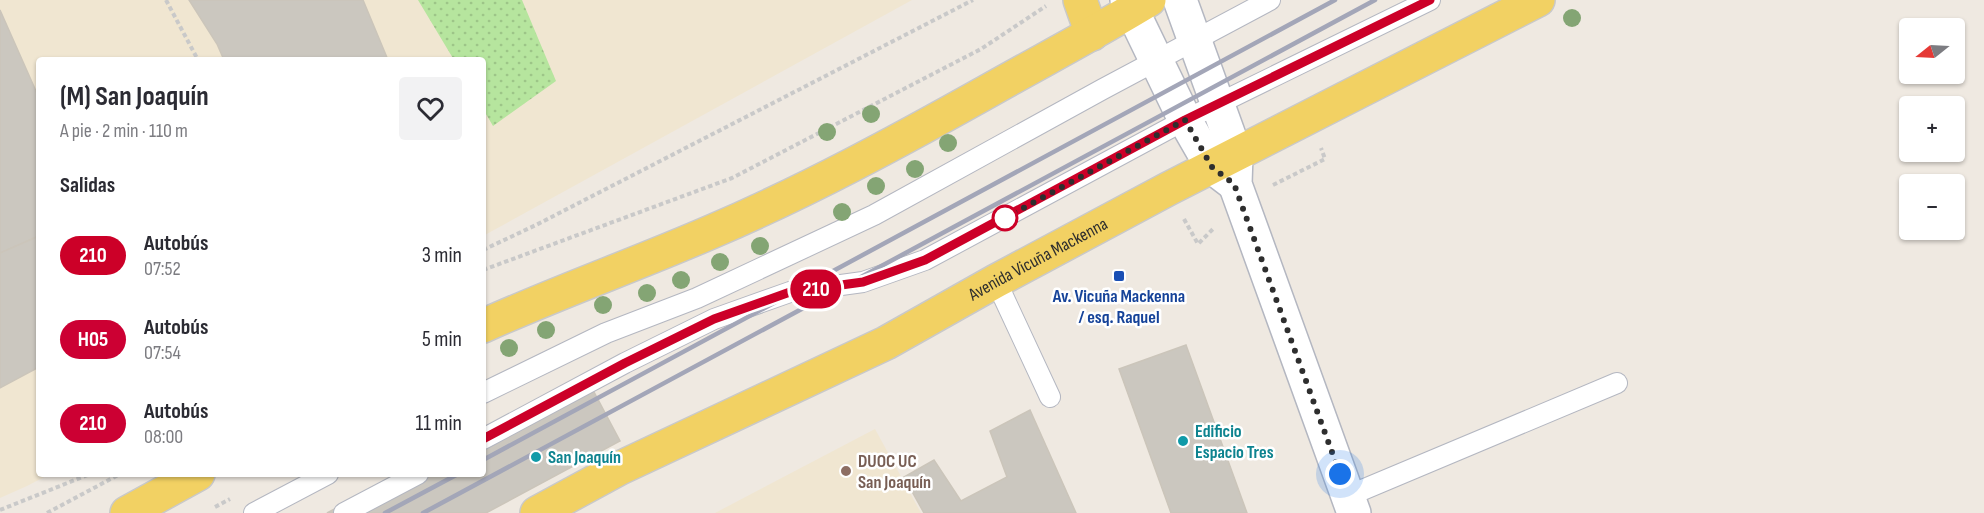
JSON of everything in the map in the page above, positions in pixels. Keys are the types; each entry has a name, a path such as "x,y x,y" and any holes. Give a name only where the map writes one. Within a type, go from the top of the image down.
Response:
{"main road":[{"path":"1080,0 1092,34"},
{"name":"Avenida Vicuña Mackenna","path":"537,513 620,468 886,343 996,281 1228,168 1538,0"},
{"path":"486,325 709,233 794,195 874,154 1092,34 1136,4"},
{"path":"128,513 193,477"}],"street":[{"path":"1180,0 1219,103 1228,168 1351,504"},
{"path":"1136,4 1157,61 1185,120 1228,168"}],"lane":[{"path":"486,392 606,333 697,298 874,215 1270,0"},
{"path":"486,437 625,363 714,319 790,292 863,282 925,260 1185,120 1430,0"},
{"path":"996,281 1050,397"},
{"path":"1351,504 1617,383"},
{"path":"254,513 322,477"},
{"path":"344,513 412,477"}],"path":[{"path":"166,0 196,57"},
{"path":"486,249 973,0"},
{"path":"486,269 732,177 981,49 1048,5"},
{"path":"0,510 82,477"},
{"path":"47,513 114,477"}],"shaded area":[{"path":"0,0 912,0 486,234 486,57 36,57 36,477 44,477 0,498"},
{"name":"DUOC UC San Joaquín","path":"875,429 921,513 715,513"}],"green space":[{"path":"418,0 522,0 556,81 493,126 486,114 486,57 452,57"}],"building":[{"path":"189,0 363,0 387,57 223,57"},
{"path":"0,10 36,91 36,237 0,253"},
{"path":"36,237 36,369 0,388 0,253"},
{"name":"Edificio Espacio Tres","path":"1186,345 1247,513 1171,513 1119,369"},
{"name":"San Joaquín","path":"585,375 620,441 486,513 327,513 394,477 486,477 486,428"},
{"path":"1030,410 1076,513 924,513 904,477 934,460 961,501 1007,477 990,431"}],"railway":[{"path":"486,458 1335,0"},
{"path":"423,513 1375,0"},
{"path":"385,513 452,477"}],"bus line":[{"name":"210","path":"486,437 625,363 714,319 790,292 863,282 925,260 1185,120 1430,0"}],"place":[{"name":"Av. Vicuña Mackenna / esq. Raquel","path":"1119,276"},
{"name":"Edificio Espacio Tres","path":"1183,441"},
{"name":"San Joaquín","path":"536,457"},
{"name":"DUOC UC San Joaquín","path":"846,471"}],"route":[{"path":"1005,218 1185,120 1212,167 1234,184 1340,474"}]}
